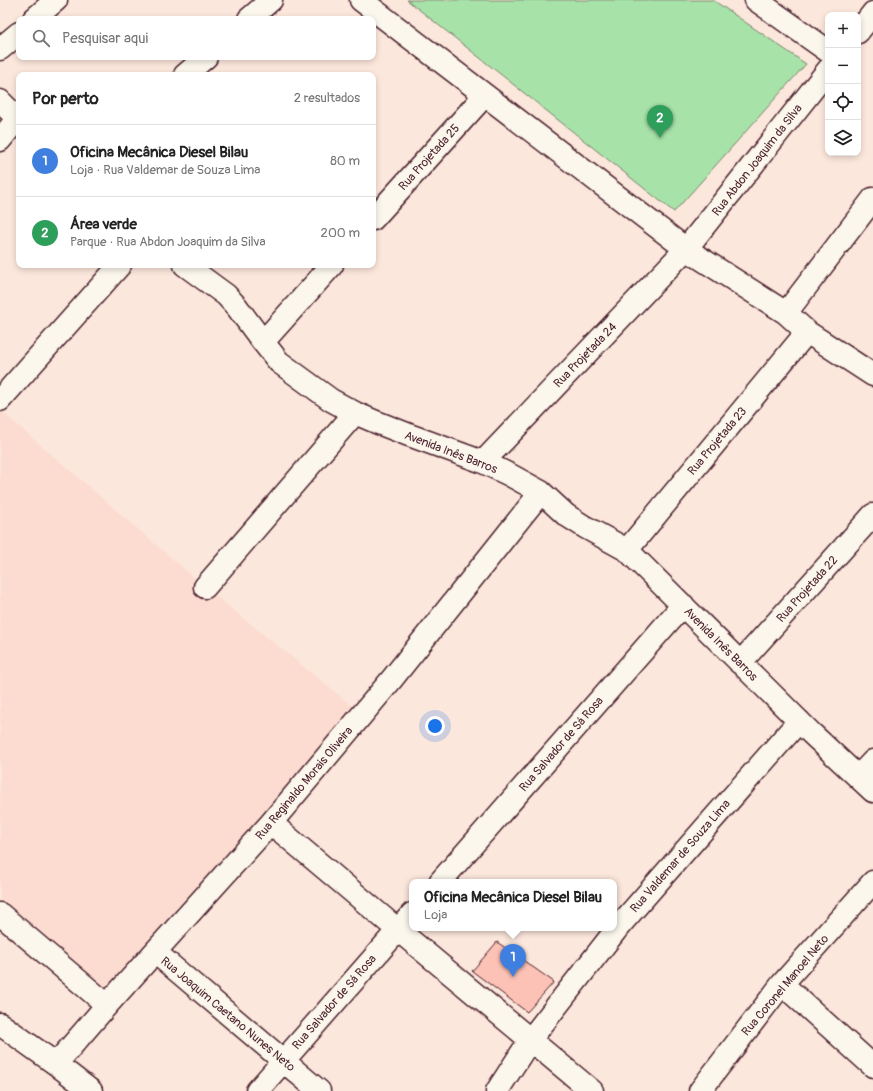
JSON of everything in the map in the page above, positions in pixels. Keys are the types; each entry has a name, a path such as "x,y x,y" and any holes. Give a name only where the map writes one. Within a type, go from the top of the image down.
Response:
{"street":[{"path":"37,16 56,0"},
{"path":"253,16 271,0"},
{"path":"361,0 686,249 786,313 807,332 873,375"},
{"path":"756,0 825,49"},
{"path":"861,28 873,13"},
{"path":"0,49 16,35"},
{"path":"189,72 203,60"},
{"name":"Rua Abdon Joaquim da Silva","path":"686,249 825,74"},
{"name":"Rua Projetada 25","path":"376,216 486,95"},
{"path":"0,101 16,117"},
{"path":"0,140 16,121"},
{"path":"786,313 873,199"},
{"name":"Rua Projetada 24","path":"483,462 686,249"},
{"path":"0,400 117,268"},
{"name":"Avenida Inês Barros","path":"190,268 226,295 279,362 330,400 355,413 409,436 483,462 542,492 566,515 627,550 799,721 866,784"},
{"path":"263,342 329,268"},
{"name":"Rua Projetada 23","path":"627,550 807,332"},
{"path":"205,587 355,413"},
{"name":"Rua Reginaldo Morais Oliveira","path":"56,1064 107,1005 271,823 396,674 542,492"},
{"name":"Rua Projetada 22","path":"740,663 873,515"},
{"name":"Rua Salvador de Sá Rosa","path":"443,879 683,605"},
{"name":"Rua Valdemar de Souza Lima","path":"617,929 799,721"},
{"path":"866,784 873,760"},
{"path":"271,823 592,1091"},
{"name":"Rua Coronel Manoel Neto","path":"700,1091 782,984 873,882"},
{"path":"0,914 107,1005"},
{"name":"Rua Salvador de Sá Rosa","path":"257,1091 409,917"},
{"name":"Rua Valdemar de Souza Lima","path":"496,1091 530,1040 615,931"},
{"name":"Rua Joaquim Caetano Nunes Neto","path":"155,952 319,1091"},
{"path":"782,984 873,1066"},
{"path":"0,1024 91,1091"}],"shaded area":[{"path":"0,410 205,587 362,714 106,1001 0,905"}],"green space":[{"path":"407,0 713,0 806,64 674,212"}],"building":[{"path":"497,942 554,982 527,1012 472,971"}],"place":[{"name":"Área verde","path":"660,138"},
{"name":"Oficina Mecânica Diesel Bilau","path":"513,977"}]}
